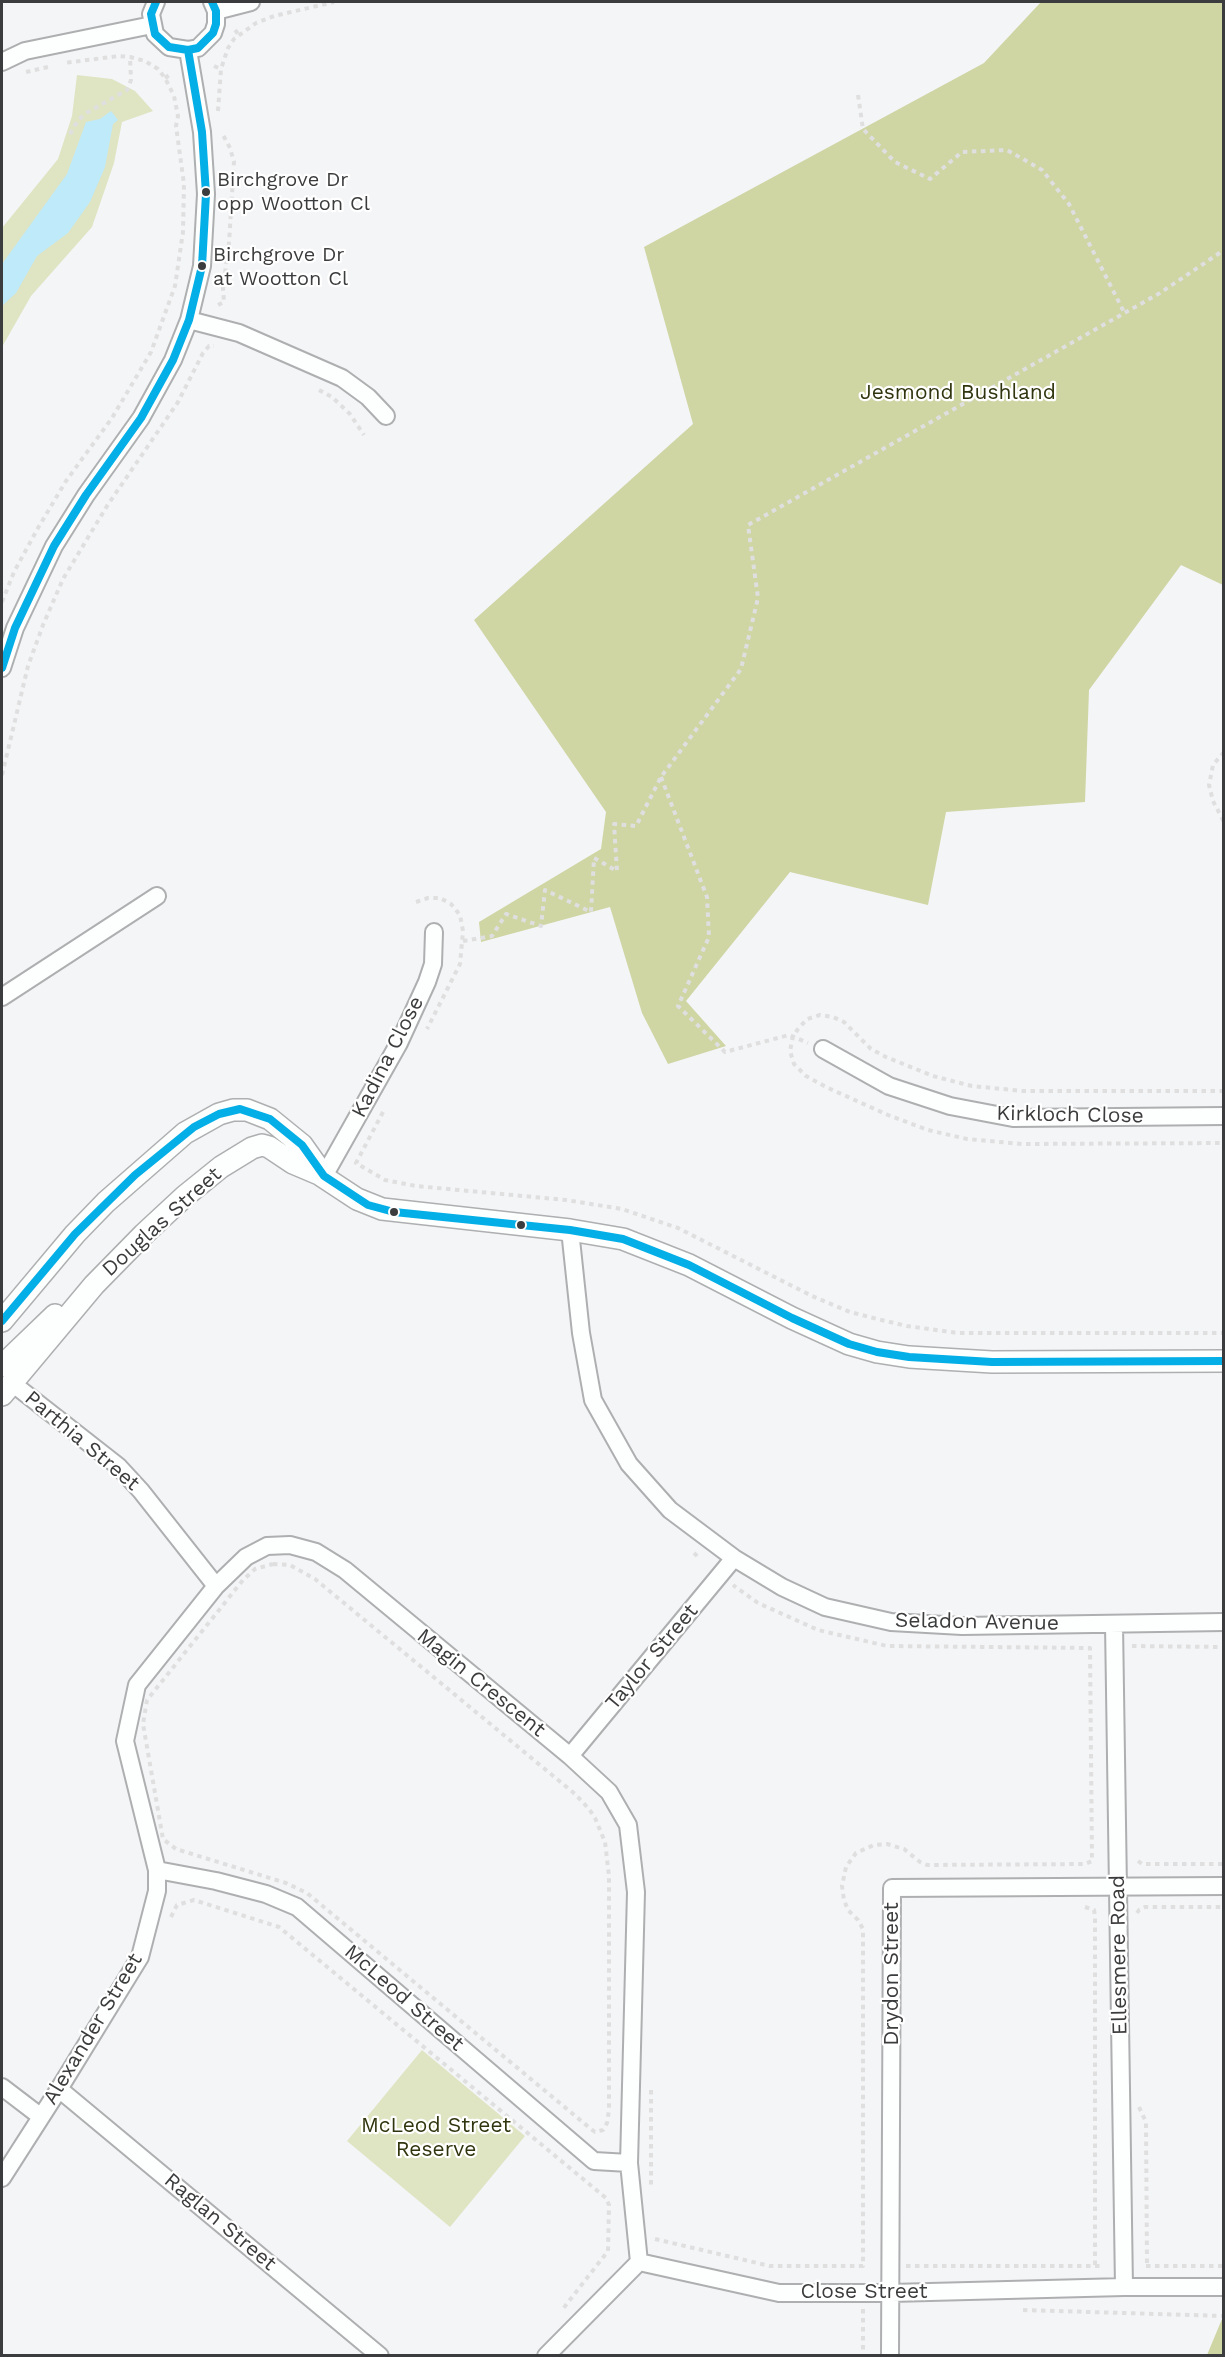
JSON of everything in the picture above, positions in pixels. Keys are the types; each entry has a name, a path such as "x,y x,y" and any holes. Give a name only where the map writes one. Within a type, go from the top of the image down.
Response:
{"street":[{"path":"156,2 151,14 152,25 161,42 169,47 188,50 198,48 213,33 216,24 214,6 251,2"},
{"path":"2,62 25,51 152,25"},
{"path":"2,668 15,628 54,546 86,495 141,418 173,360 189,320 202,266 206,194 202,132 188,50"},
{"path":"189,320 247,336 342,378 368,397 386,416"},
{"path":"2,997 158,896"},
{"name":"Kadina Close","path":"324,1176 399,1043 422,992 433,964 434,932"},
{"name":"Kirkloch Close","path":"823,1049 889,1086 950,1106 1013,1118 1224,1116"},
{"path":"2,1321 75,1234 106,1202 185,1133 219,1114 233,1110 247,1110 270,1119 302,1145 324,1176 357,1199 382,1209 570,1230 623,1239 668,1255 792,1318 849,1344 877,1352 909,1357 992,1362 1224,1361"},
{"name":"Douglas Street","path":"5,1381 110,1268 184,1196 221,1167 252,1148 262,1145 293,1163 324,1176"},
{"name":"Seladon Avenue","path":"570,1230 581,1333 593,1400 629,1464 670,1510 734,1558 782,1587 825,1607 891,1622 962,1626 1224,1622"},
{"name":"Parthia Street","path":"5,1381 117,1466 141,1491 216,1586"},
{"name":"Magin Crescent","path":"157,1870 125,1741 136,1685 216,1586 246,1557 267,1546 290,1545 316,1552 345,1570 570,1756 609,1792 628,1825 636,1892 630,2163 639,2262"},
{"name":"Taylor Street","path":"570,1756 734,1558"},
{"name":"Ellesmere Road","path":"1114,1624 1124,2287"},
{"name":"Alexander Street","path":"2,2178 140,1957 157,1891 157,1870"},
{"name":"McLeod Street","path":"157,1870 266,1894 297,1907 594,2161 630,2163"},
{"name":"Drydon Street","path":"890,2355 892,1888 1224,1886"},
{"path":"2,2086 40,2116"},
{"name":"Raglan Street","path":"59,2089 380,2355"},
{"path":"546,2355 639,2262"},
{"name":"Close Street","path":"639,2262 779,2293 1224,2287"}],"path":[{"path":"218,114 221,69 228,48 239,35 256,23 274,16 334,2"},
{"path":"236,30 239,35"},
{"path":"2,602 14,572 66,481 135,381 151,352 175,286 183,232 184,184 176,126 178,116 174,96 165,78 152,65 130,57 119,56 61,64"},
{"path":"70,134 78,120 88,112 127,90 131,80 130,57"},
{"path":"20,75 50,66"},
{"path":"214,66 221,69"},
{"path":"165,78 171,74"},
{"path":"858,96 863,129 895,162 930,179 962,152 1007,150 1042,170 1069,204 1125,314"},
{"path":"218,305 224,302 223,288 229,243 234,162 219,126"},
{"path":"416,902 428,898 440,898 451,904 460,915 463,942 492,936 506,914 541,926 545,890 591,912 594,858 617,871 614,824 636,826 661,777 741,669 758,598 748,525 1125,314 1224,250"},
{"path":"2,774 28,666 63,579 107,506 178,402 203,353 209,346 218,345"},
{"path":"316,388 332,397 350,414 364,435"},
{"path":"1224,752 1213,765 1209,785 1213,801 1224,822"},
{"path":"661,777 707,897 709,936 678,1006 725,1052 789,1035 823,1049"},
{"path":"793,1036 807,1019 820,1015 833,1017 844,1022 871,1049 886,1057 933,1076 995,1089 1023,1091 1224,1090"},
{"path":"356,1163 372,1174 396,1183 566,1200 622,1209 696,1236 812,1296 850,1312 907,1326 980,1334 1224,1333"},
{"path":"694,1553 699,1558"},
{"path":"273,1564 299,1568 324,1586 575,1794 595,1818 605,1842 609,1866 609,2110 606,2127 600,2132 591,2129 307,1893 286,1883 172,1847 163,1839 162,1834 143,1724 144,1709 150,1695 249,1574 273,1564"},
{"path":"727,1594 734,1586 758,1603 818,1630 887,1646 1090,1648 1092,1861"},
{"path":"1132,1646 1224,1647"},
{"path":"1138,1861 1142,1864 1224,1864"},
{"path":"170,1922 171,1914 177,1905 194,1900 279,1927 606,2198 609,2205 608,2251 562,2310"},
{"path":"906,2254 906,2266 1097,2266 1095,1916 1091,1908 1075,1907"},
{"path":"1137,1914 1145,1907 1224,1907"},
{"path":"651,2079 651,2195"},
{"path":"1138,2105 1146,2122 1147,2266"},
{"path":"652,2234 661,2242 770,2266 863,2266"},
{"path":"1140,2266 1224,2266"},
{"path":"852,2310 864,2309 863,2355"},
{"path":"1013,2309 1224,2316"}],"green space":[{"name":"Jesmond Bushland","path":"1041,2 1223,2 1223,585 1181,565 1089,690 1085,802 946,812 928,905 790,872 686,1001 726,1046 668,1064 642,1013 610,907 481,942 479,922 601,849 606,812 474,620 693,424 644,247 984,63"},
{"path":"77,75 112,79 135,91 153,111 122,122 114,163 92,227 31,296 2,347 2,228 58,159 72,116"},
{"name":"McLeod Street Reserve","path":"422,2050 525,2136 450,2227 347,2141"},
{"path":"1222,2319 1223,2355 1207,2355"}],"water":[{"path":"111,111 118,120 113,124 105,167 90,202 68,233 37,256 16,293 2,306 2,264 67,174 86,122 100,119"}],"transit line":[{"path":"156,2 151,14 155,34 169,47 188,50 198,48 213,33 216,11 212,2"},
{"path":"2,668 15,628 54,546 86,495 141,418 173,360 189,320 202,266 206,194 202,132 188,50"},
{"path":"2,1321 75,1234 135,1175 194,1127 219,1114 240,1109 270,1119 302,1145 324,1176 368,1205 394,1212 570,1230 623,1239 689,1265 792,1318 849,1344 877,1352 909,1357 992,1362 1224,1361"}],"place":[{"name":"Birchgrove Dr opp Wootton Cl","path":"206,192"},
{"name":"Birchgrove Dr at Wootton Cl","path":"202,266"}]}
